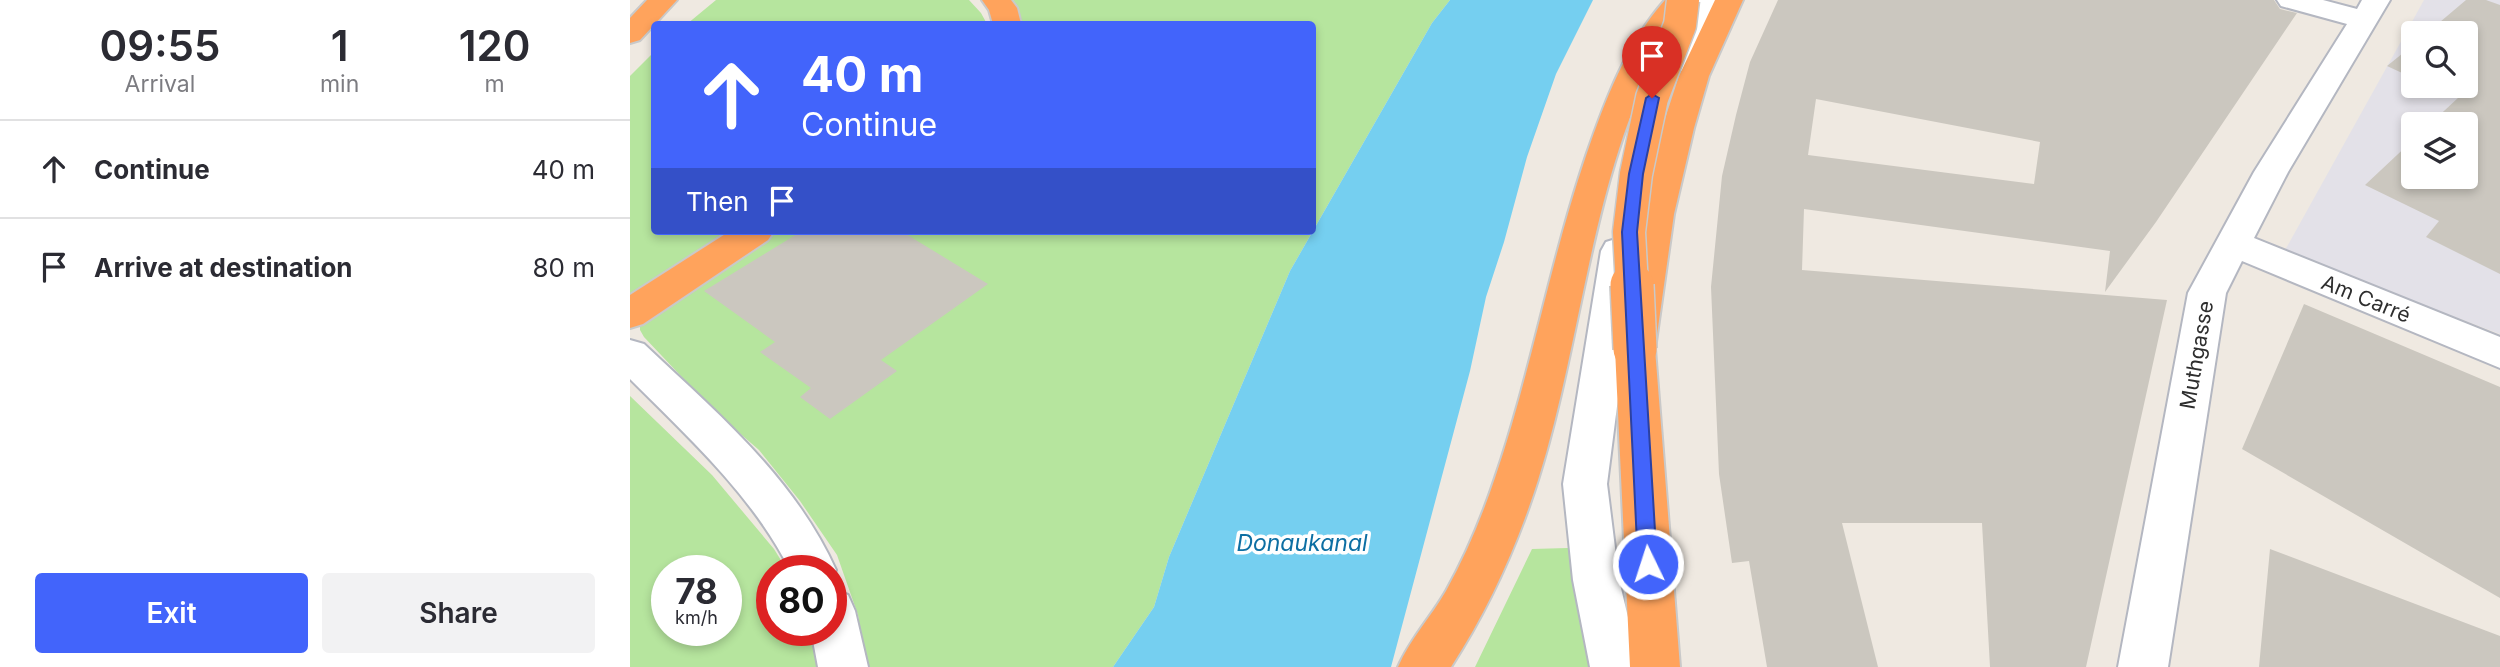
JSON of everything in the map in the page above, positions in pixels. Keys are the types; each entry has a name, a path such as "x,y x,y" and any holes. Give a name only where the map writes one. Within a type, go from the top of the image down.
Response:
{"highway":[{"path":"630,34 663,0"},
{"path":"661,21 682,0"},
{"path":"1655,667 1629,232 1636,174 1652,98 1680,25 1681,0"},
{"path":"1423,667 1467,604 1494,542 1520,466 1591,183 1634,72 1661,24 1681,0"},
{"path":"1635,349 1657,214 1678,128 1694,76 1729,0"},
{"path":"630,54 651,31"},
{"path":"630,314 749,235"}],"street":[{"path":"1615,667 1596,580 1585,484 1620,239 1657,108 1704,0"},
{"path":"2291,0 2370,9"},
{"name":"Muthgasse","path":"2143,667 2207,293 2271,172 2370,9"},
{"name":"Am Carré","path":"2233,243 2500,354"},
{"path":"630,355 765,493 806,555"},
{"path":"838,646 843,667"}],"shaded area":[{"path":"2424,0 2500,0 2500,334 2284,252 2401,41 2401,98 2478,98 2478,21 2412,21"}],"green space":[{"path":"716,0 969,0 985,21 691,21"},
{"path":"1013,0 1450,0 1432,23 1316,226 1316,21 1020,21 1019,8"},
{"path":"651,55 651,235 730,235 630,302 630,76"},
{"path":"768,235 1311,235 1290,271 1169,557 1154,607 1113,667 866,667 858,615 847,584 847,555 837,555 800,501 759,450 713,410 640,330 640,322"},
{"path":"630,396 712,475 778,555 756,555 756,646 814,646 818,667 630,667"},
{"path":"1602,547 1605,667 1475,667 1532,549"}],"water":[{"name":"Donaukanal","path":"1450,0 1593,0 1556,74 1527,157 1486,297 1470,371 1391,667 1113,667 1154,607 1169,557 1290,271 1311,235 1316,235 1316,226 1432,23"}],"building":[{"path":"1778,0 2274,0 2280,9 2297,13 2156,222 2105,292 2110,251 1804,209 1802,270 2167,300 2086,667 1990,667 1982,523 1842,523 1878,667 1767,667 1749,561 1732,563 1719,474 1711,287 1722,176 1750,62","holes":["1816,99 2040,142 2034,184 1808,155"]},
{"path":"2466,0 2486,0 2500,5 2500,274 2426,237 2439,221 2365,185 2401,151 2401,189 2478,189 2478,112 2443,112 2458,98 2478,98 2478,21 2441,21"},
{"path":"2401,55 2401,72 2387,66"},
{"path":"795,235 908,235 988,284 881,360 897,371 830,419 800,397 811,388 760,352 775,342 704,291"},
{"path":"2304,304 2500,387 2500,598 2242,449"},
{"path":"2270,549 2500,636 2500,667 2259,667"}],"route":[{"path":"1648,564 1629,232 1636,174 1652,98"}]}
